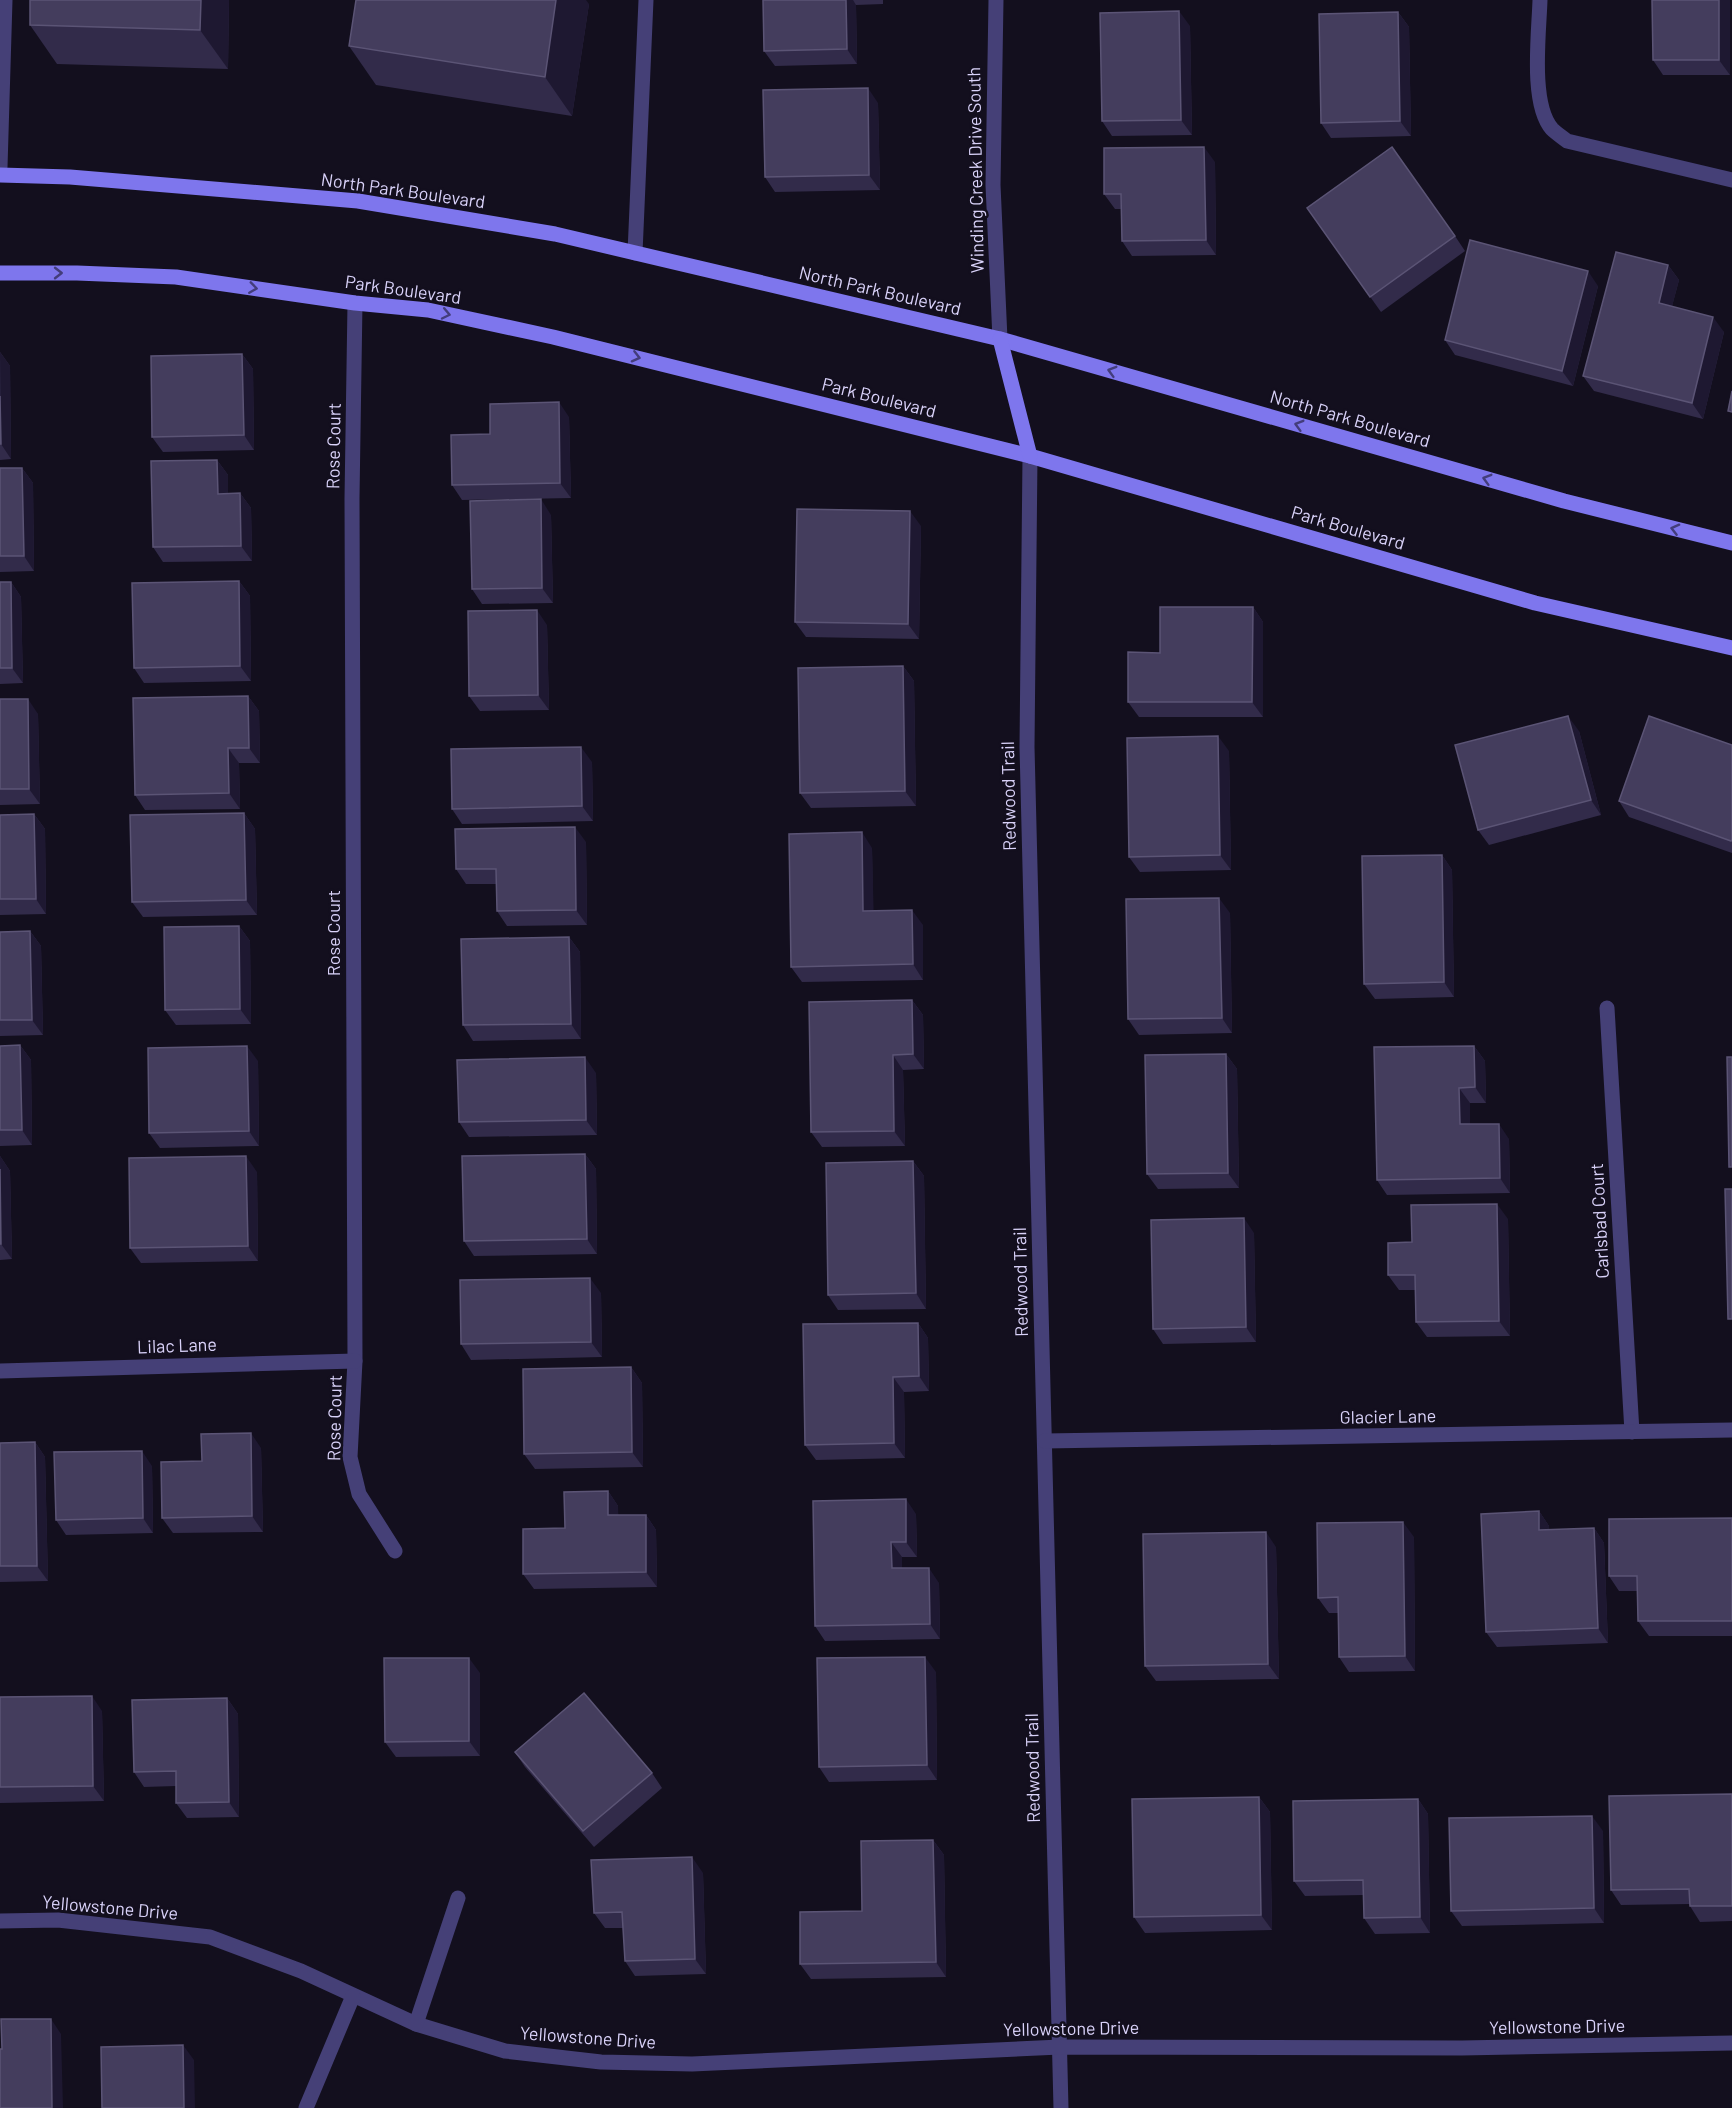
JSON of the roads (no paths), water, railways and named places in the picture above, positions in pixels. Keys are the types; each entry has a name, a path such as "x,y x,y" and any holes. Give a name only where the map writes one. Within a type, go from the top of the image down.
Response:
{"main road":[{"name":"North Park Boulevard","path":"0,175 70,177 358,201 555,234 1000,339 1564,501 1732,543"},
{"name":"Park Boulevard","path":"0,273 76,273 176,278 356,303 428,310 553,337 1030,456 1535,603 1732,648"},
{"path":"1000,339 1030,456"}],"street":[{"path":"0,167 5,0"},
{"path":"635,253 646,0"},
{"name":"Winding Creek Drive South","path":"996,0 993,185 1000,339"},
{"path":"1540,0 1538,82 1541,107 1552,129 1567,141 1732,180"},
{"name":"Rose Court","path":"356,303 352,498 355,1361 350,1457 359,1494 394,1551"},
{"name":"Redwood Trail","path":"1030,456 1028,747 1062,2108"},
{"name":"Carlsbad Court","path":"1607,1008 1632,1432"},
{"name":"Lilac Lane","path":"0,1371 355,1361"},
{"name":"Glacier Lane","path":"1045,1441 1732,1430"},
{"path":"416,2024 458,1898"},
{"name":"Yellowstone Drive","path":"0,1921 58,1920 210,1937 301,1971 416,2024 505,2051 601,2062 692,2064 1060,2047 1462,2048 1732,2043"},
{"path":"306,2108 353,1996"}]}
